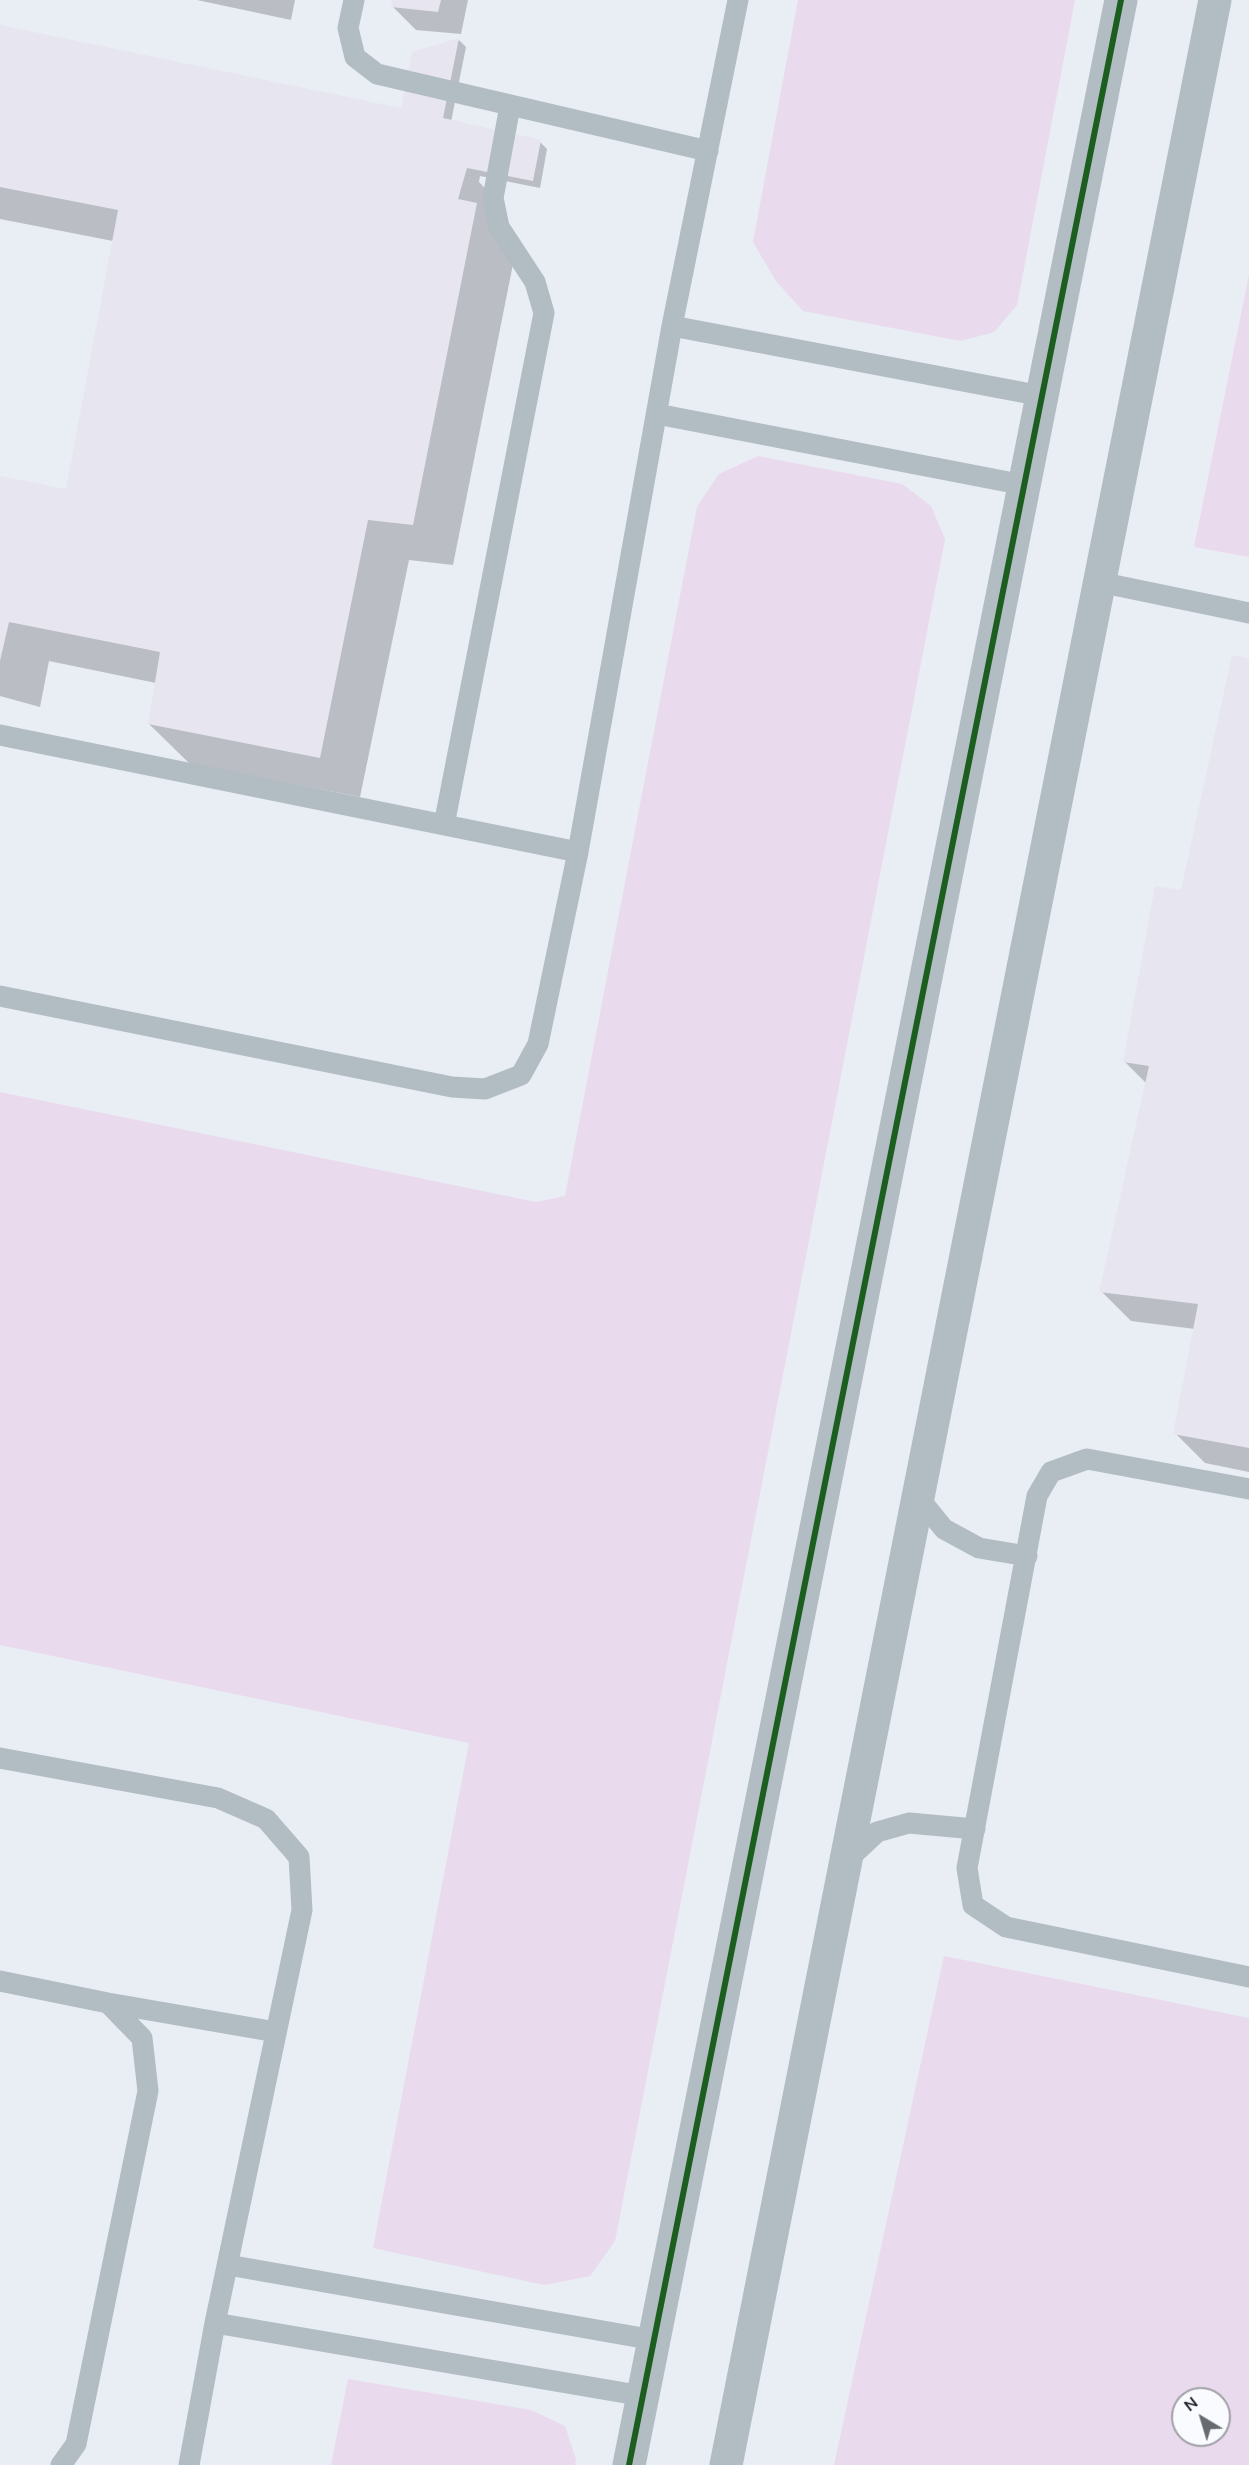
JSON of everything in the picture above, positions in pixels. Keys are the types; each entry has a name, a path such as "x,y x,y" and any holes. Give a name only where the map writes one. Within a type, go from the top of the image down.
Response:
{"street":[{"path":"630,2465 1121,0"},
{"path":"726,2465 1215,0"}],"lane":[{"path":"354,0 348,28 356,57 377,74 708,151"},
{"path":"0,996 452,1088 485,1089 521,1075 538,1044 578,852 672,326 738,0"},
{"path":"444,825 544,313 535,282 499,227 493,198 510,106"},
{"path":"672,326 1042,396"},
{"path":"657,414 1024,485"},
{"path":"1099,582 1249,613"},
{"path":"0,735 578,852"},
{"path":"1249,1489 1088,1459 1052,1472 1038,1496 967,1868 973,1905 1006,1927 1249,1977"},
{"path":"918,1497 944,1529 980,1548 1026,1556"},
{"path":"0,1758 218,1798 266,1819 299,1857 302,1910 215,2323 189,2465"},
{"path":"846,1862 877,1832 909,1823 975,1829"},
{"path":"0,1981 108,2003 276,2032"},
{"path":"61,2465 76,2444 148,2091 142,2038 108,2003"},
{"path":"228,2265 654,2340"},
{"path":"215,2323 643,2396"}],"shaded area":[{"path":"0,0 1249,0 1249,2465 0,2465"},
{"path":"798,0 1075,0 1017,305 994,332 961,341 803,311 776,281 753,242"},
{"path":"1249,275 1249,557 1194,547"},
{"path":"758,456 902,484 931,506 945,539 615,2241 590,2276 544,2285 373,2248 469,1743 0,1645 0,1092 536,1202 565,1196 697,507 719,474"},
{"path":"944,1956 1249,2018 1249,2465 834,2465"},
{"path":"348,2379 531,2410 565,2426 576,2459 575,2465 331,2465"}],"building":[{"path":"392,0 441,0 438,12 391,7"},
{"path":"0,25 401,108 412,52 459,38 443,118 541,140 533,181 467,168 458,199 477,203 413,525 368,520 320,758 148,724 160,652 9,622 0,661 0,476 66,489 118,210 0,187"},
{"path":"1232,655 1249,659 1249,1448 1173,1434 1198,1304 1099,1292 1149,1066 1123,1062 1155,886 1181,890"}],"cycle path":[{"path":"629,2465 1121,0"}]}
